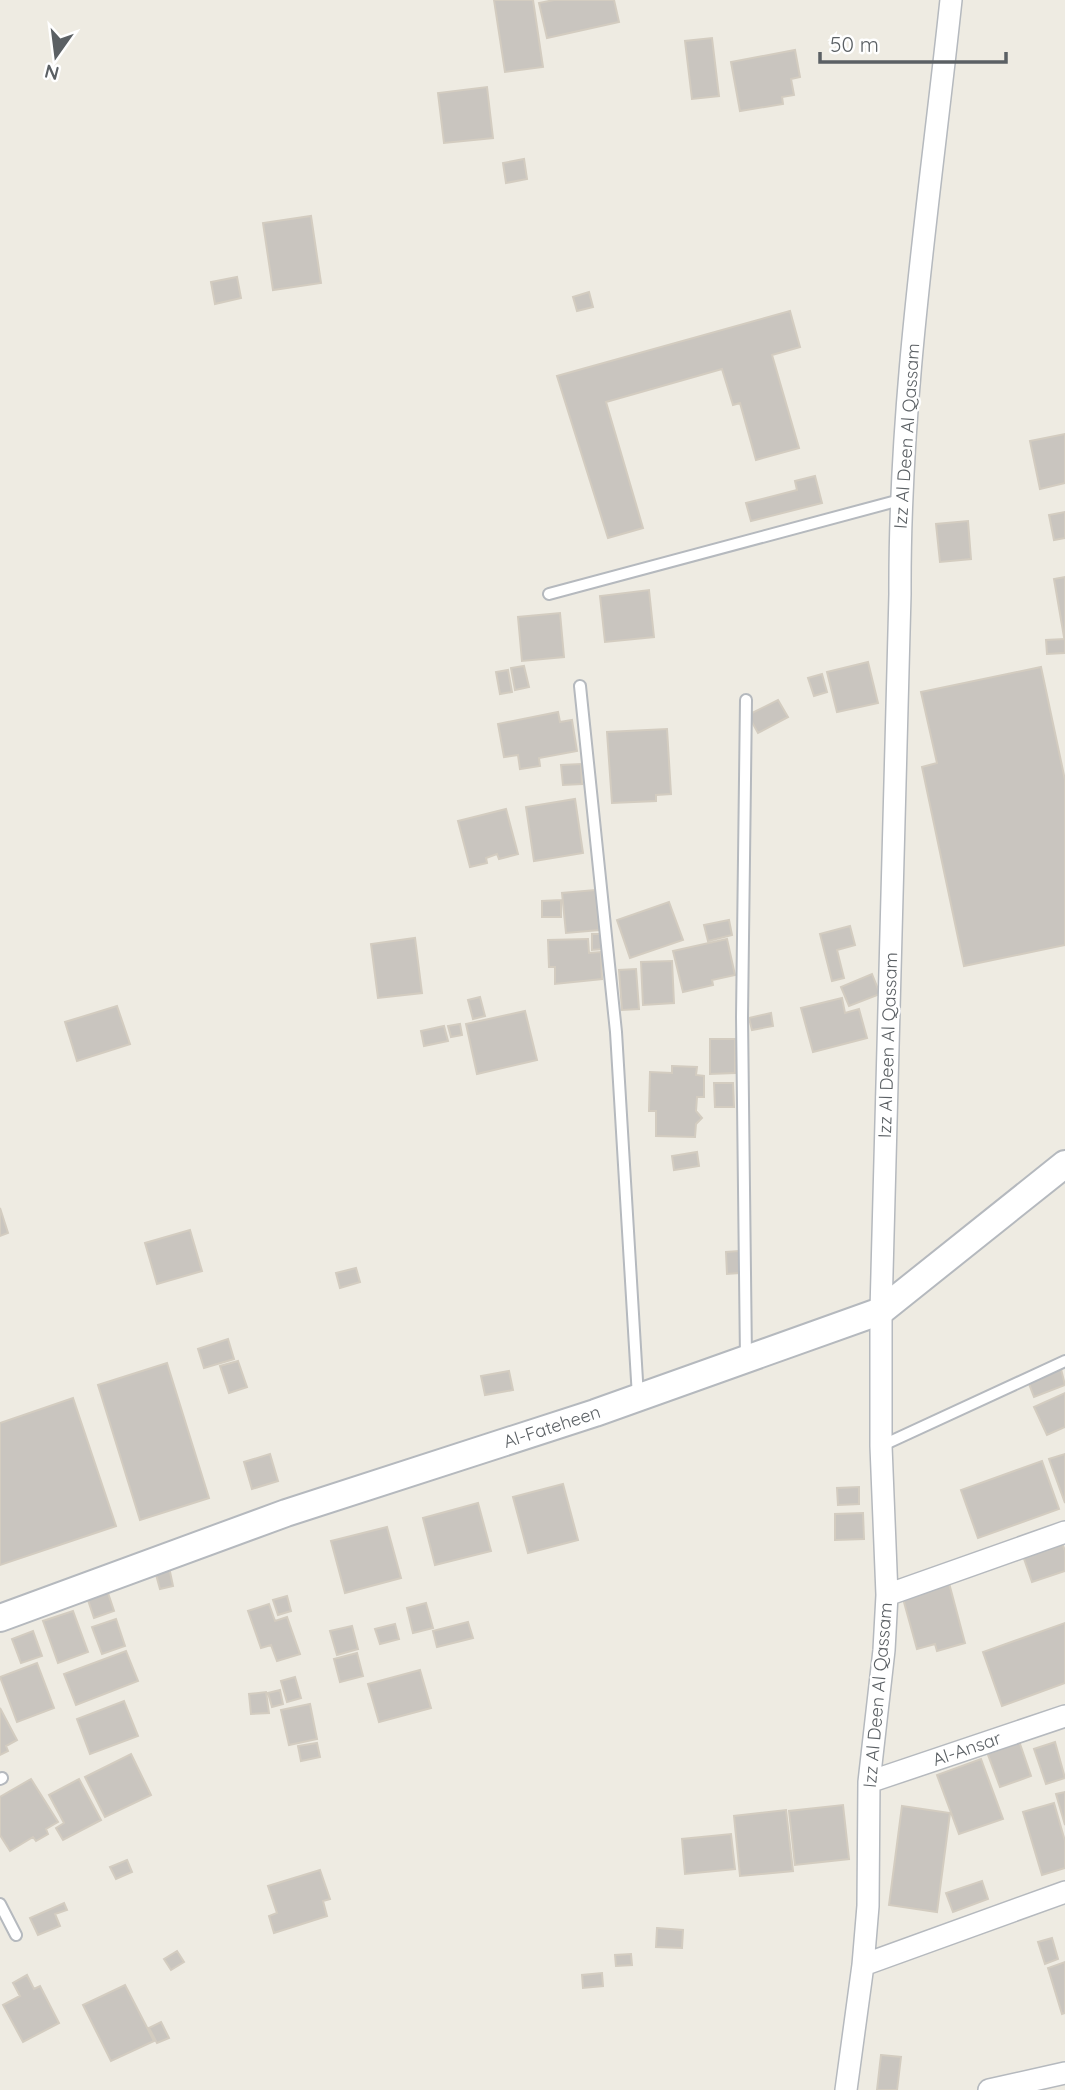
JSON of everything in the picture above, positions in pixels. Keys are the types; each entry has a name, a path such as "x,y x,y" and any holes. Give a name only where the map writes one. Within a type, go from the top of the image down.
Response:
{"street":[{"name":"Izz Al Deen Al Qassam","path":"846,2090 868,1906 869,1782 884,1650 887,1595 881,1446 881,1311 900,594 900,500 908,396 951,0"},
{"name":"Al-Fateheen","path":"0,1618 286,1513 638,1397 881,1311 1065,1164"},
{"path":"887,1595 1065,1532"},
{"name":"Al-Ansar","path":"869,1782 1065,1716"},
{"path":"863,1965 1065,1892"},
{"path":"989,2090 1065,2073"}],"lane":[{"path":"549,594 900,500"},
{"path":"580,685 616,1032 638,1397"},
{"path":"746,700 742,1017 746,1359"},
{"path":"881,1446 1065,1361"},
{"path":"0,1904 16,1935"}],"building":[{"path":"494,0 533,0 543,67 505,72"},
{"path":"554,0 614,0 619,22 547,38 539,3"},
{"path":"712,38 719,96 692,99 685,41"},
{"path":"795,50 800,77 791,79 794,95 782,97 783,104 740,111 731,62"},
{"path":"487,87 493,138 444,143 438,93"},
{"path":"524,159 527,179 506,183 503,163"},
{"path":"311,216 321,283 273,290 263,223"},
{"path":"237,277 241,298 215,304 211,282"},
{"path":"589,292 593,307 577,311 573,297"},
{"path":"790,311 800,347 772,355 799,448 756,460 740,403 733,405 722,369 606,402 643,528 608,538 557,376"},
{"path":"1065,434 1065,483 1040,489 1030,441"},
{"path":"815,476 822,503 751,521 746,503 797,490 795,481"},
{"path":"1065,512 1065,538 1054,540 1049,515"},
{"path":"968,521 971,559 940,562 936,524"},
{"path":"1065,577 1065,637 1064,637 1054,579"},
{"path":"649,590 654,637 605,642 600,596"},
{"path":"560,613 564,657 522,661 518,617"},
{"path":"1065,639 1065,653 1047,654 1046,640"},
{"path":"868,662 878,703 837,712 827,672"},
{"path":"524,666 529,687 515,690 511,668"},
{"path":"1041,667 1065,780 1065,945 964,966 922,767 937,763 921,692"},
{"path":"508,670 512,692 500,694 496,672"},
{"path":"822,674 827,692 814,696 808,678"},
{"path":"778,700 788,717 758,733 748,715"},
{"path":"558,712 560,722 572,720 577,751 539,758 540,766 520,769 518,755 504,757 498,724"},
{"path":"667,729 671,794 656,795 656,801 612,803 607,732"},
{"path":"581,764 582,784 563,785 561,765"},
{"path":"575,799 583,853 534,861 526,807"},
{"path":"506,809 518,854 499,859 497,854 486,858 487,863 470,867 458,821"},
{"path":"595,890 599,930 566,933 562,893"},
{"path":"561,900 561,917 542,917 542,901"},
{"path":"669,902 683,940 630,958 617,920"},
{"path":"729,920 732,935 708,941 704,925"},
{"path":"850,926 855,945 837,950 844,978 832,981 820,934"},
{"path":"592,934 602,934 602,949 592,950"},
{"path":"415,938 422,993 378,998 371,944"},
{"path":"588,939 589,953 601,952 602,979 555,984 555,967 549,967 548,940"},
{"path":"727,939 735,975 712,980 713,985 683,992 673,951"},
{"path":"672,961 674,1003 643,1005 641,962"},
{"path":"636,969 639,1009 622,1010 619,970"},
{"path":"872,974 880,994 849,1006 841,987"},
{"path":"480,997 485,1016 473,1019 468,1000"},
{"path":"842,998 845,1013 859,1009 867,1038 813,1052 801,1008"},
{"path":"117,1006 130,1044 77,1061 65,1022"},
{"path":"525,1011 537,1060 477,1074 466,1024"},
{"path":"771,1013 773,1026 752,1030 749,1018"},
{"path":"460,1024 462,1035 451,1037 448,1026"},
{"path":"444,1026 448,1041 424,1046 421,1031"},
{"path":"710,1039 735,1039 735,1073 710,1074"},
{"path":"672,1066 697,1067 696,1075 704,1076 704,1097 697,1097 696,1111 702,1118 696,1124 695,1137 656,1136 656,1111 649,1111 650,1072 672,1073"},
{"path":"714,1083 733,1083 734,1107 715,1107"},
{"path":"697,1152 699,1166 674,1170 672,1156"},
{"path":"0,1208 8,1233 0,1236"},
{"path":"190,1230 202,1271 157,1284 145,1243"},
{"path":"739,1251 739,1273 727,1274 726,1252"},
{"path":"356,1268 360,1282 340,1288 336,1273"},
{"path":"228,1339 234,1359 204,1368 198,1349"},
{"path":"238,1361 247,1387 229,1393 220,1366"},
{"path":"167,1363 209,1498 140,1520 98,1385"},
{"path":"1061,1369 1065,1385 1034,1397 1028,1381"},
{"path":"509,1371 513,1390 485,1395 481,1376"},
{"path":"1065,1393 1065,1427 1047,1435 1034,1407"},
{"path":"73,1398 116,1526 0,1565 0,1423"},
{"path":"270,1454 278,1481 252,1489 244,1462"},
{"path":"1065,1454 1065,1503 1049,1459"},
{"path":"1042,1461 1059,1509 978,1538 961,1490"},
{"path":"563,1484 578,1540 528,1553 513,1497"},
{"path":"859,1487 859,1504 838,1505 837,1488"},
{"path":"478,1503 491,1551 435,1565 423,1518"},
{"path":"863,1513 864,1539 835,1540 835,1514"},
{"path":"387,1527 401,1578 345,1593 331,1541"},
{"path":"1060,1537 1065,1551 1065,1571 1032,1582 1021,1550"},
{"path":"169,1567 173,1586 160,1589 155,1571"},
{"path":"949,1583 965,1643 937,1651 935,1644 917,1649 902,1595"},
{"path":"107,1590 114,1611 94,1618 87,1597"},
{"path":"287,1596 291,1611 278,1615 273,1600"},
{"path":"426,1603 433,1628 413,1633 407,1608"},
{"path":"269,1604 275,1621 287,1617 300,1654 277,1661 271,1645 261,1648 248,1611"},
{"path":"73,1611 88,1652 58,1663 43,1621"},
{"path":"116,1619 125,1646 102,1654 92,1627"},
{"path":"468,1622 473,1638 437,1647 433,1631"},
{"path":"1065,1623 1065,1683 1002,1706 983,1652"},
{"path":"395,1624 399,1639 380,1644 375,1629"},
{"path":"352,1626 358,1649 337,1655 330,1631"},
{"path":"33,1631 42,1656 21,1663 12,1639"},
{"path":"126,1651 138,1681 76,1705 64,1674"},
{"path":"357,1653 363,1676 340,1682 334,1659"},
{"path":"37,1663 54,1708 17,1722 0,1677"},
{"path":"420,1670 431,1708 379,1722 368,1684"},
{"path":"295,1677 301,1698 287,1702 281,1681"},
{"path":"280,1690 283,1704 272,1707 268,1693"},
{"path":"266,1692 269,1713 251,1714 249,1694"},
{"path":"124,1701 138,1736 90,1754 77,1719"},
{"path":"310,1704 317,1739 289,1745 281,1710"},
{"path":"0,1708 17,1740 6,1746 8,1751 0,1755"},
{"path":"1019,1741 1031,1776 1000,1787 987,1752"},
{"path":"1055,1742 1065,1778 1046,1784 1034,1749"},
{"path":"317,1743 320,1757 301,1761 298,1746"},
{"path":"131,1754 151,1795 105,1817 85,1777"},
{"path":"981,1759 1003,1819 959,1834 937,1775"},
{"path":"31,1779 58,1822 46,1829 48,1834 36,1841 33,1837 10,1851 0,1835 0,1797"},
{"path":"79,1779 101,1820 63,1840 56,1828 64,1823 49,1795"},
{"path":"1065,1792 1065,1825 1056,1794"},
{"path":"1054,1803 1065,1841 1065,1868 1042,1875 1023,1812"},
{"path":"843,1805 849,1859 795,1865 789,1811"},
{"path":"902,1806 950,1813 937,1912 889,1905"},
{"path":"786,1810 793,1871 740,1876 734,1816"},
{"path":"731,1834 735,1869 685,1874 682,1839"},
{"path":"127,1860 132,1872 116,1879 110,1867"},
{"path":"320,1870 330,1899 323,1901 327,1916 274,1933 269,1916 277,1913 268,1886"},
{"path":"982,1881 988,1899 953,1912 946,1893"},
{"path":"64,1903 67,1910 55,1914 60,1926 38,1935 30,1918"},
{"path":"657,1928 683,1930 682,1948 656,1947"},
{"path":"1052,1938 1058,1959 1045,1964 1038,1942"},
{"path":"177,1951 184,1962 171,1970 164,1959"},
{"path":"631,1954 632,1965 616,1966 615,1955"},
{"path":"1065,1962 1065,2013 1062,2014 1048,1968"},
{"path":"602,1973 603,1986 583,1988 582,1975"},
{"path":"27,1975 34,1989 40,1986 59,2023 23,2042 3,2005 20,1996 13,1983"},
{"path":"125,1985 154,2041 111,2061 83,2005"},
{"path":"161,2022 169,2038 157,2043 149,2028"},
{"path":"881,2055 901,2057 897,2090 877,2090"}]}
